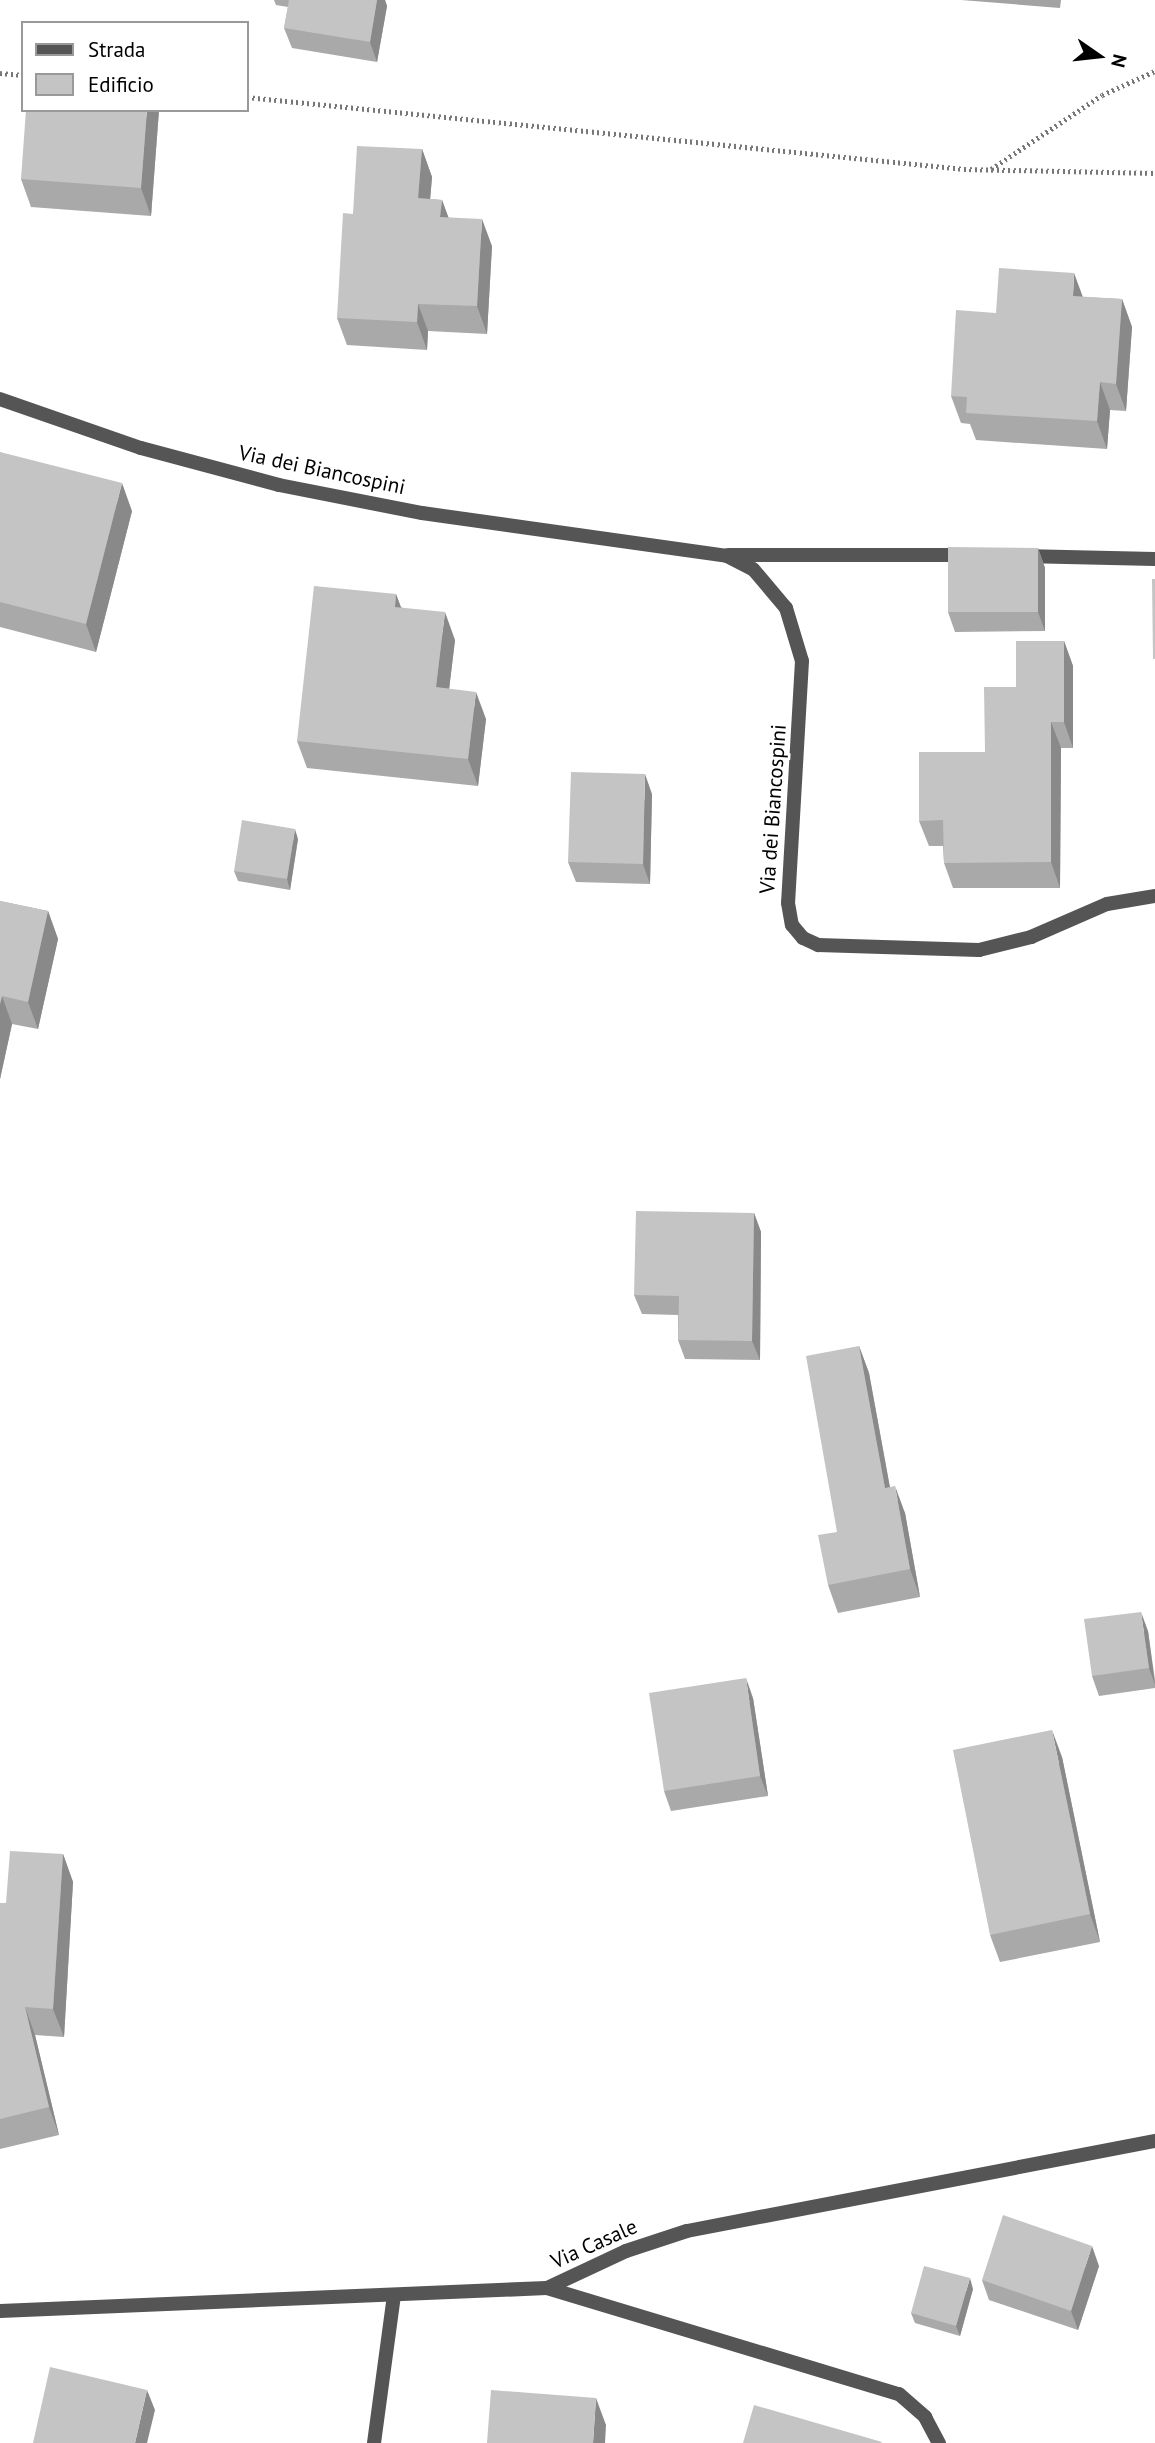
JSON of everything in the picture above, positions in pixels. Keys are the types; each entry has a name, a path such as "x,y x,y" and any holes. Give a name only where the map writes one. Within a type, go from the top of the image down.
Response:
{"street":[{"name":"Via dei Biancospini","path":"0,399 152,451 351,501 727,555 1155,559"},
{"name":"Via dei Biancospini","path":"727,555 753,569 775,592 797,638 802,683 788,903 793,925 803,938 835,948 979,950 1031,937 1107,904 1155,896"},
{"name":"Via Casale","path":"0,2311 547,2288 626,2250 687,2231 1155,2141"},
{"path":"547,2288 899,2394 925,2417 939,2443"},
{"path":"374,2443 394,2296"}],"path":[{"path":"990,170 1102,95 1155,72"},
{"path":"0,73 21,75"},
{"path":"248,97 990,170 1155,173"}],"shaded area":[{"path":"961,0 1061,0 1060,8"}],"building":[{"path":"289,0 377,0 370,42 284,28"},
{"path":"26,112 147,112 141,188 21,179"},
{"path":"357,146 422,149 418,198 442,200 440,217 482,219 477,306 418,304 417,322 337,318 343,213 353,214"},
{"path":"999,268 1074,273 1073,296 1122,299 1116,384 1100,382 1097,421 966,413 967,397 951,396 956,310 996,313"},
{"path":"0,452 122,483 86,624 0,602"},
{"path":"948,547 1038,548 1038,612 948,612"},
{"path":"1152,579 1155,579 1155,659 1153,659"},
{"path":"314,586 396,594 395,607 445,612 436,687 476,692 468,759 297,741"},
{"path":"1016,641 1064,641 1064,722 1051,722 1051,862 944,863 943,820 919,821 919,752 985,752 984,687 1016,687"},
{"path":"571,772 645,774 643,864 568,862"},
{"path":"242,820 295,829 287,879 234,871"},
{"path":"0,901 48,911 28,1002 2,996 0,1004"},
{"path":"636,1211 754,1213 752,1341 678,1340 679,1296 634,1295"},
{"path":"859,1346 885,1488 895,1486 910,1569 828,1585 818,1535 837,1532 806,1356"},
{"path":"1141,1612 1149,1668 1092,1676 1084,1619"},
{"path":"746,1678 760,1776 664,1791 649,1693"},
{"path":"1052,1730 1090,1914 990,1935 953,1750"},
{"path":"10,1851 63,1854 53,2009 25,2007 49,2107 0,2119 0,1903 6,1903"},
{"path":"1003,2215 1092,2246 1071,2311 982,2280"},
{"path":"924,2266 970,2278 956,2326 911,2313"},
{"path":"50,2367 147,2390 135,2443 33,2443"},
{"path":"491,2390 596,2398 593,2443 487,2443"},
{"path":"754,2405 882,2442 743,2443"}]}
